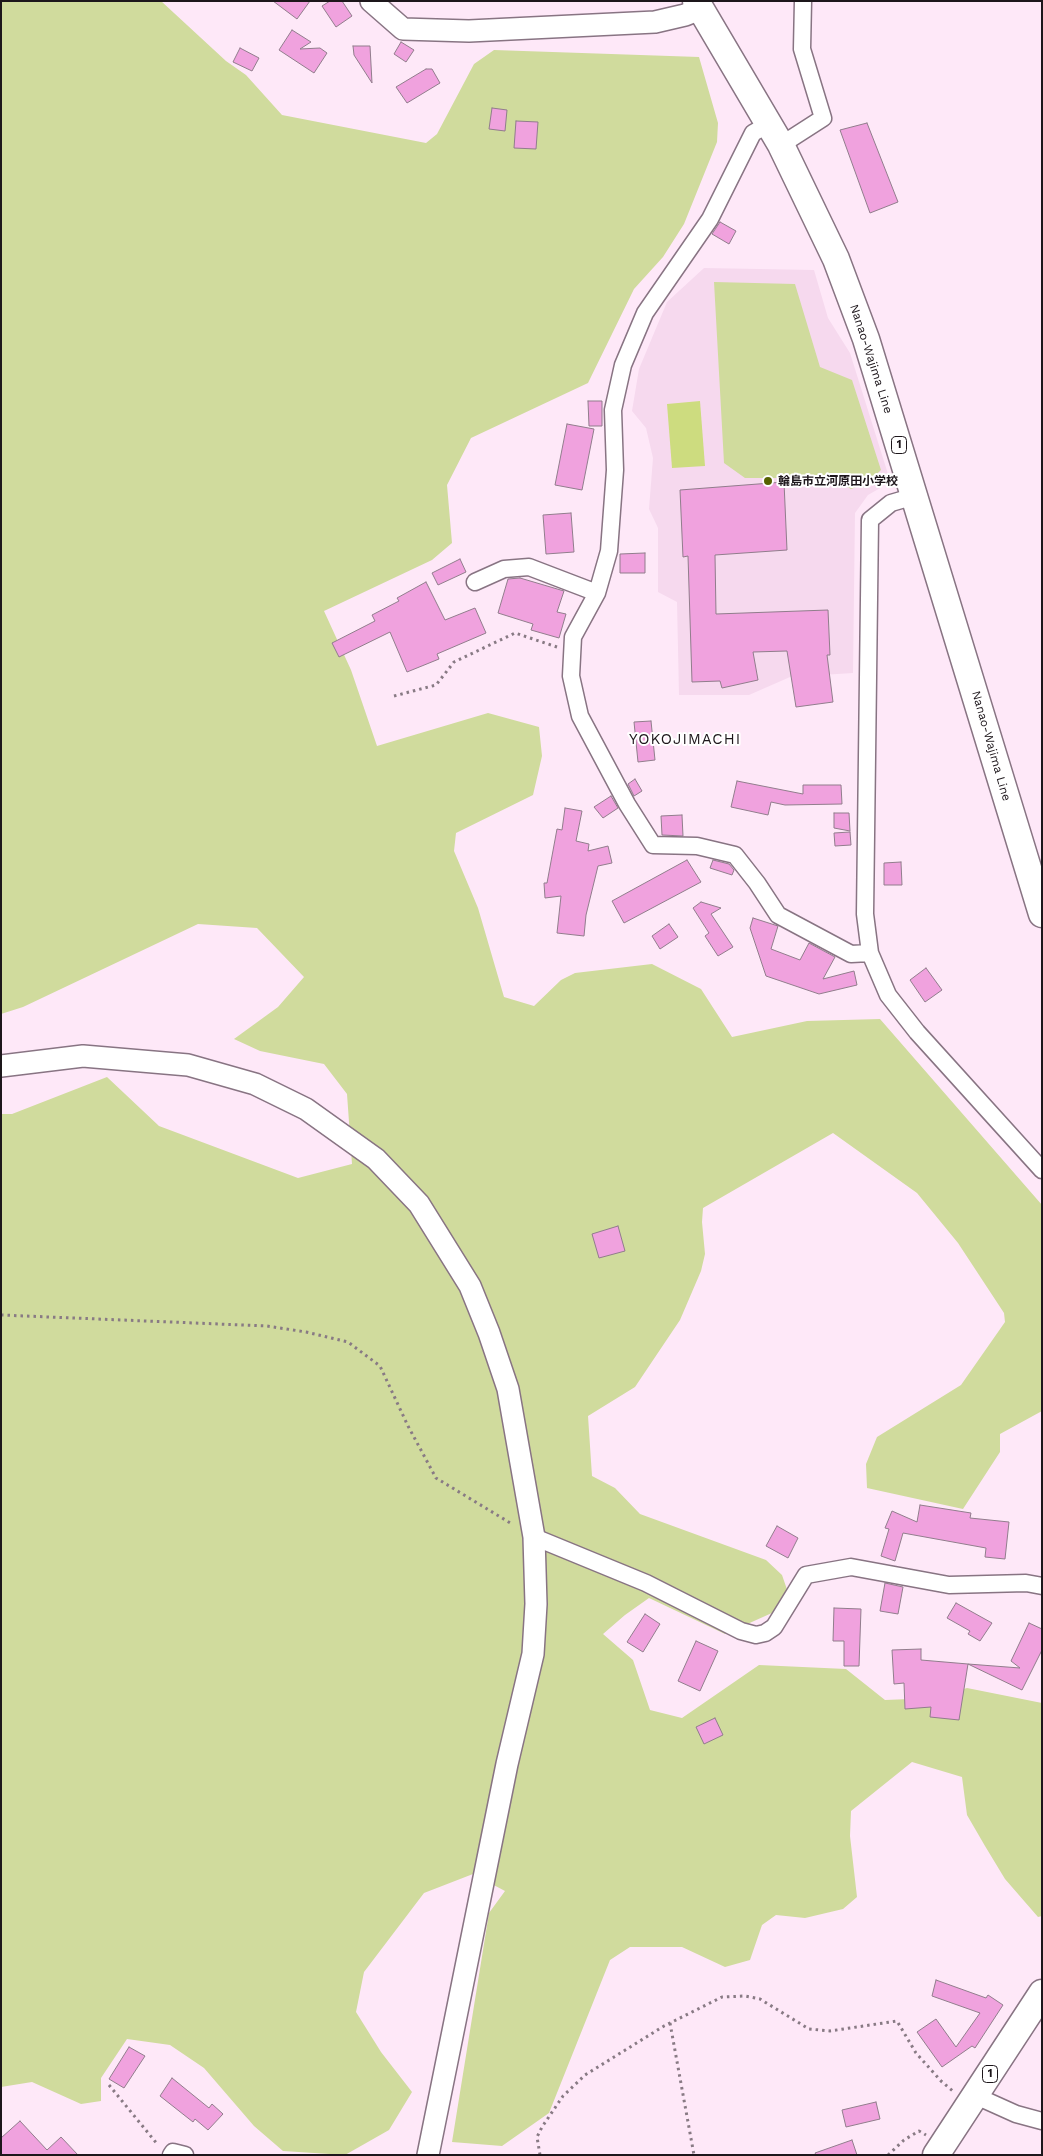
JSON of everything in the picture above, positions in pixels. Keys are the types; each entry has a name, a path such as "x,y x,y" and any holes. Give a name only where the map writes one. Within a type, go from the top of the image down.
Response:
{"main road":[{"name":"Nanao-Wajima Line","path":"698,5 775,134 842,276 866,339 1042,914"},
{"name":"1","path":"940,2150 1042,1993"}],"street":[{"path":"371,1 403,29 470,31 656,22 685,15 698,5"},
{"path":"802,1 802,49 823,118 775,134 753,132 710,219 644,313 623,365 613,410 616,470 610,542 597,593 573,637 571,676 580,716 628,804 654,845 697,846 735,856 757,883 778,915 851,954 870,953"},
{"path":"914,496 891,503 870,520 865,914 870,953 888,995 917,1032 1042,1170"},
{"path":"475,582 504,569 529,566 597,593"},
{"path":"1,1066 83,1056 188,1065 255,1084 306,1108 376,1159 419,1204 470,1286 508,1389 534,1537 536,1604 533,1654 507,1764 428,2155"},
{"path":"534,1537 646,1583 741,1632 756,1635 765,1633 774,1627 806,1575 851,1568 950,1585 1026,1583 1042,1586"},
{"path":"973,2101 1042,2122"},
{"path":"165,2151 185,2155"}],"path":[{"path":"394,696 436,685 454,662 515,633 572,652"},
{"path":"1,1315 267,1326 306,1332 348,1342 380,1366 408,1426 436,1478 534,1537"},
{"path":"540,2155 537,2137 563,2096 585,2075 670,2023 722,1997 745,1996 760,1999 809,2029 830,2032 897,2021 916,2052 941,2081 973,2101"},
{"path":"670,2023 694,2155"},
{"path":"110,2086 165,2151"},
{"path":"888,2155 904,2140 919,2131 940,2150"}],"shaded area":[{"path":"1,1 161,1 226,61 246,75 282,115 426,143 437,134 474,64 494,50 699,57 718,123 717,142 684,224 663,257 634,289 588,383 471,438 447,485 452,543 432,560 324,611 351,670 377,746 488,713 539,727 542,756 533,795 456,833 454,851 478,908 504,997 534,1006 561,980 575,973 652,964 701,989 732,1037 807,1021 880,1019 1042,1205 1042,1411 1000,1434 1000,1452 963,1509 867,1488 866,1464 877,1437 961,1385 1005,1322 1004,1313 958,1243 917,1193 833,1133 703,1208 702,1222 705,1254 701,1271 680,1320 635,1387 588,1416 592,1476 615,1488 640,1514 766,1560 782,1575 792,1604 725,1634 649,1598 625,1615 603,1634 633,1660 650,1710 682,1718 759,1665 846,1669 885,1700 935,1698 967,1688 1042,1703 1042,1916 1038,1917 1005,1879 967,1815 962,1777 912,1762 851,1811 850,1836 857,1897 843,1909 805,1918 776,1915 762,1925 750,1960 725,1967 682,1947 630,1947 610,1960 549,2113 502,2146 452,2142 489,1913 505,1891 473,1874 424,1893 364,1972 356,2012 381,2052 412,2092 389,2130 345,2155 283,2151 254,2126 204,2068 170,2045 127,2039 101,2078 101,2101 81,2104 32,2082 1,2087 1,1114 12,1114 107,1077 159,1126 298,1178 352,1164 347,1094 324,1064 260,1051 234,1039 278,1007 304,977 257,928 198,924 23,1007 1,1014"},
{"name":"輪島市立河原田小学校","path":"704,268 814,270 828,318 850,353 888,474 882,487 868,495 855,513 853,673 790,677 749,695 679,695 677,602 658,592 658,528 649,509 653,458 646,428 632,411 639,369 667,302"},
{"path":"714,282 795,284 820,367 852,380 881,470 867,483 851,489 830,478 745,478 724,463"},
{"path":"700,401 705,466 672,468 667,404"}],"building":[{"path":"273,1 310,1 297,19"},
{"path":"330,1 342,1 352,16 336,27 322,6"},
{"path":"292,30 311,42 300,49 320,48 327,53 314,73 279,50"},
{"path":"401,42 414,50 406,62 394,54"},
{"path":"353,46 370,46 372,83 354,55"},
{"path":"240,48 259,58 252,71 233,62"},
{"path":"426,69 432,69 440,83 407,103 396,87"},
{"path":"492,108 507,110 505,131 489,129"},
{"path":"516,121 538,122 536,149 514,148"},
{"path":"867,123 898,202 870,213 840,130"},
{"path":"720,222 736,231 729,244 712,234"},
{"path":"588,401 602,401 602,426 589,426"},
{"path":"567,424 594,429 582,490 555,485"},
{"path":"784,482 787,550 715,555 716,614 828,610 830,655 827,655 833,702 796,707 787,651 753,652 758,680 722,688 720,681 692,682 688,556 683,557 680,490"},
{"path":"571,513 574,552 546,554 543,515"},
{"path":"645,553 645,573 620,573 620,554"},
{"path":"460,559 466,572 438,585 432,573"},
{"path":"520,578 564,591 557,612 566,614 559,638 531,630 533,624 498,613 508,579"},
{"path":"426,582 445,620 475,608 486,633 437,654 439,659 407,672 390,632 339,657 332,643 375,621 372,615 399,601 397,598"},
{"path":"651,721 655,760 638,762 634,722"},
{"path":"635,779 642,791 634,796 628,784"},
{"path":"737,781 803,794 803,785 841,785 842,804 785,805 771,802 768,815 731,807"},
{"path":"611,796 618,808 603,818 594,807"},
{"path":"565,808 582,811 576,841 589,844 588,851 608,846 612,863 598,866 586,915 584,936 557,933 561,896 545,898 544,883 547,883 557,829 562,830"},
{"path":"834,813 849,813 850,831 834,828"},
{"path":"682,815 683,836 662,835 661,816"},
{"path":"850,832 851,845 835,846 834,833"},
{"path":"687,860 701,882 624,923 612,901"},
{"path":"713,860 729,864 734,870 732,875 710,868"},
{"path":"901,862 902,885 884,885 884,863"},
{"path":"701,902 721,908 711,914 733,947 718,956 705,936 709,933 693,908"},
{"path":"753,918 778,926 771,949 800,960 809,943 835,957 823,979 854,971 857,985 819,994 766,976 750,928"},
{"path":"669,924 678,937 660,949 652,936"},
{"path":"926,968 942,990 925,1002 910,980"},
{"path":"618,1226 625,1251 599,1258 592,1234"},
{"path":"920,1505 971,1513 970,1518 1009,1522 1005,1559 985,1557 986,1548 903,1533 895,1561 881,1556 889,1529 885,1528 892,1511 917,1522"},
{"path":"777,1526 798,1538 788,1558 766,1546"},
{"path":"885,1583 903,1587 898,1614 880,1611"},
{"path":"956,1603 992,1623 980,1641 968,1634 970,1631 947,1618"},
{"path":"834,1608 861,1609 859,1666 844,1666 844,1641 833,1641"},
{"path":"645,1614 660,1624 643,1652 627,1642"},
{"path":"1029,1623 1042,1629 1042,1650 1022,1690 968,1664 1020,1668 1011,1661"},
{"path":"696,1641 718,1651 700,1691 678,1681"},
{"path":"921,1649 921,1660 968,1664 959,1720 930,1717 931,1707 905,1709 904,1683 894,1684 892,1650"},
{"path":"715,1718 723,1735 704,1744 696,1727"},
{"path":"936,1980 986,1998 988,1995 1003,2005 975,2048 972,2046 942,2067 917,2032 936,2019 956,2047 980,2013 932,1996"},
{"path":"129,2047 145,2056 124,2088 109,2079"},
{"path":"172,2078 209,2108 212,2104 223,2114 208,2130 195,2119 193,2122 160,2096"},
{"path":"876,2102 880,2119 846,2127 842,2110"},
{"path":"20,2121 47,2150 61,2137 78,2155 1,2155 1,2138"},
{"path":"852,2140 857,2155 816,2155 815,2153"}],"place":[{"name":"輪島市立河原田小学校","path":"768,481"}],"district":[{"name":"YOKOJIMACHI","path":"685,740"}]}
